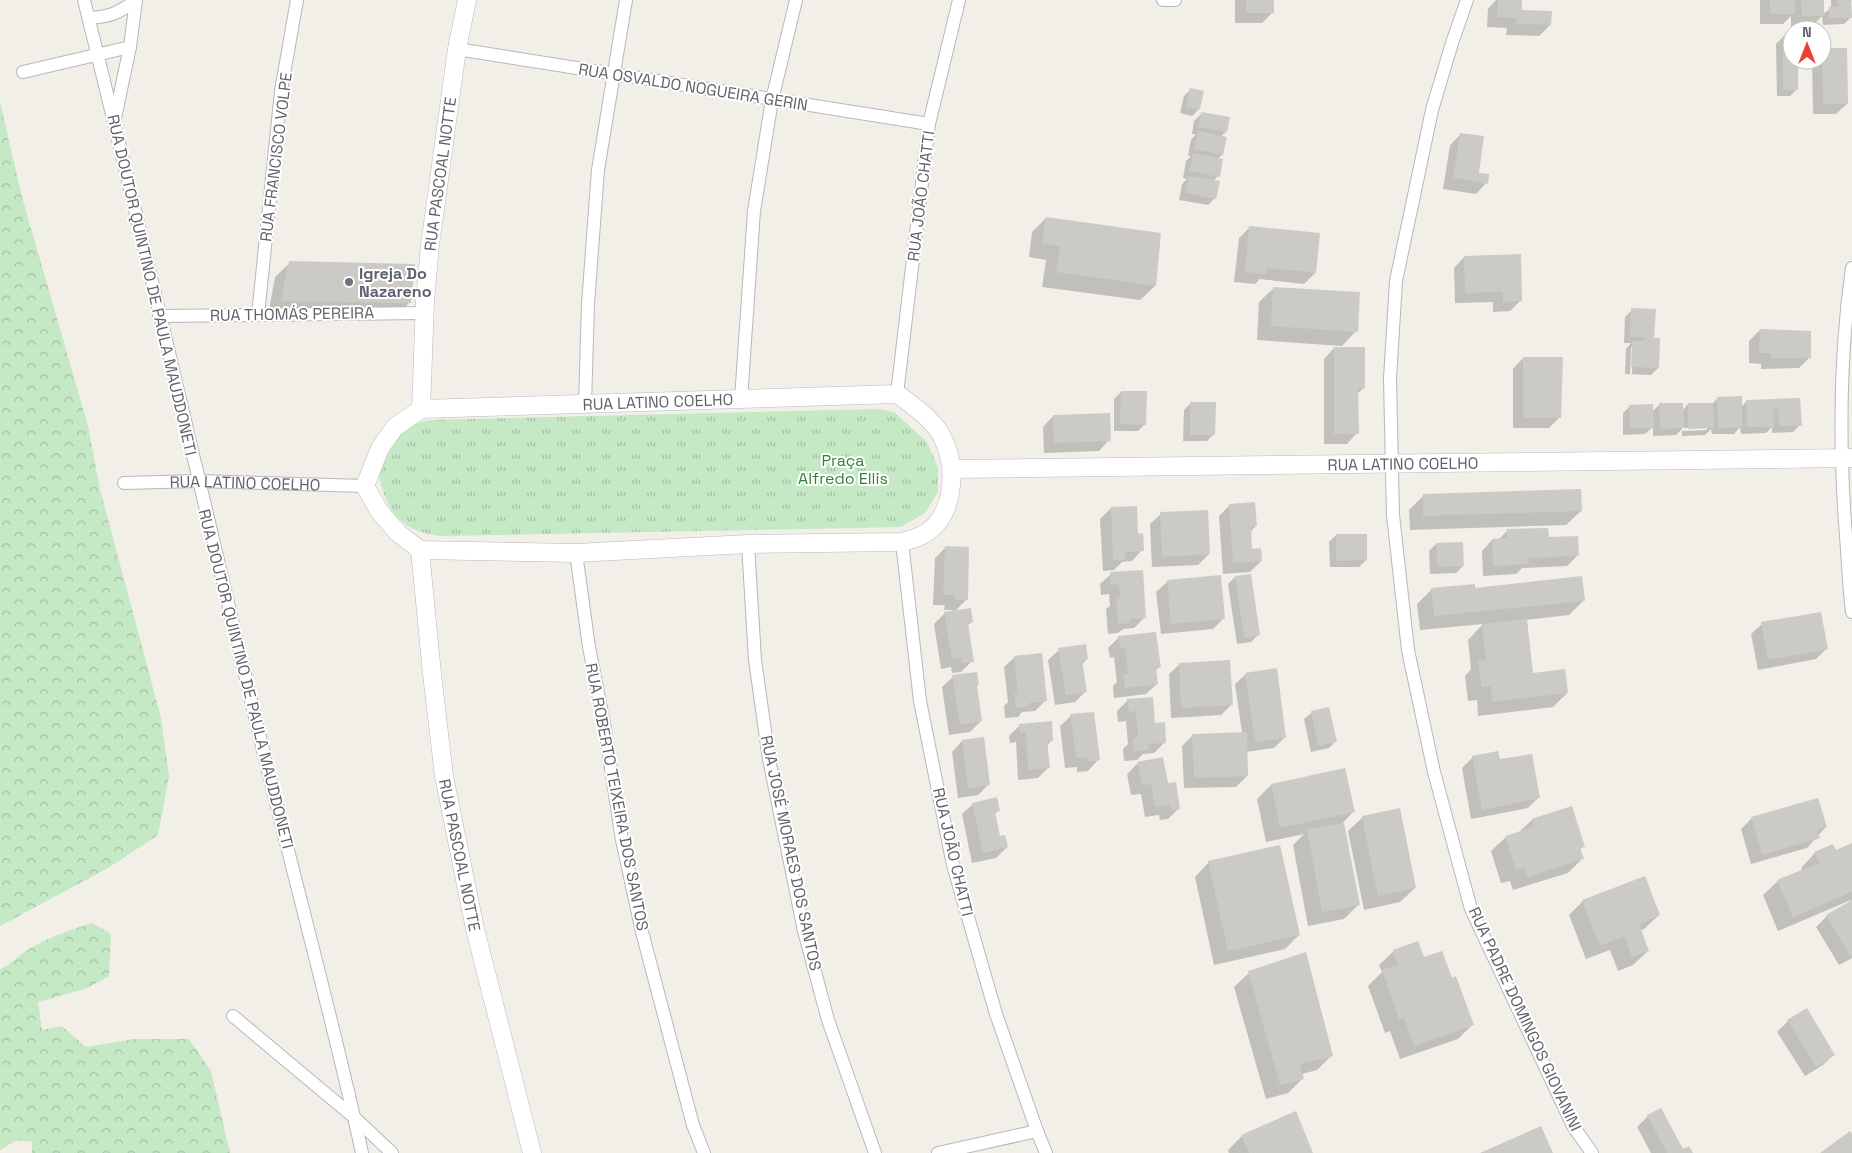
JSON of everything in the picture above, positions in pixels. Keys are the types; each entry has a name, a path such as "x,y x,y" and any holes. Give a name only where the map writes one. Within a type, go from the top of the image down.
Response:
{"street":[{"name":"RUA DOUTOR QUINTINO DE PAULA MAUDDONETI","path":"84,0 114,120 198,481 362,1153"},
{"path":"89,18 106,17 120,12 136,0"},
{"path":"114,120 130,47 136,0"},
{"name":"RUA FRANCISCO VOLPE","path":"258,314 282,91 297,0"},
{"name":"RUA PASCOAL NOTTE","path":"421,409 430,245 457,50 467,0"},
{"path":"585,404 588,314 598,170 626,0"},
{"path":"741,399 754,211 772,100 796,0"},
{"name":"RUA JOÃO CHATTI","path":"897,394 929,124 959,0"},
{"path":"1163,0 1175,0"},
{"name":"RUA PADRE DOMINGOS GIOVANINI","path":"1467,0 1432,110 1396,281 1390,378 1393,515 1408,650 1434,772 1472,909 1573,1126 1592,1153"},
{"path":"23,72 130,47"},
{"name":"RUA OSVALDO NOGUEIRA GERIN","path":"457,50 929,124"},
{"path":"1852,268 1845,314 1842,365 1852,612"},
{"name":"RUA THOMÁS PEREIRA","path":"159,316 425,312"},
{"path":"421,409 395,427 380,448 366,486 379,511 398,533 420,550 576,553 748,544 902,542 924,534 943,517 953,469 945,442 924,414 897,394"},
{"name":"RUA LATINO COELHO","path":"421,409 897,394"},
{"name":"RUA LATINO COELHO","path":"953,469 1846,458"},
{"name":"RUA LATINO COELHO","path":"124,483 198,481 366,486"},
{"name":"RUA JOÃO CHATTI","path":"902,542 920,701 953,864 996,1014 1046,1153"},
{"name":"RUA JOSÉ MORAES DOS SANTOS","path":"748,544 755,660 770,759 804,931 828,1020 875,1153"},
{"name":"RUA PASCOAL NOTTE","path":"420,550 444,776 475,929 532,1153"},
{"name":"RUA ROBERTO TEIXEIRA DOS SANTOS","path":"576,553 589,647 605,729 622,840 642,932 693,1125 704,1153"},
{"path":"234,1016 355,1118 392,1153"},
{"path":"938,1153 1037,1131"}],"green space":[{"path":"0,102 22,197 88,426 100,489 161,718 169,776 158,835 108,868 0,926"},
{"name":"Praça Alfredo Ellis","path":"877,409 894,412 927,442 938,468 938,492 925,513 901,527 440,536 419,531 397,517 387,501 378,465 387,448 404,431 418,423 429,420"},
{"path":"92,923 111,934 109,976 85,989 38,1002 42,1030 62,1026 86,1047 135,1039 189,1039 211,1071 230,1153 32,1153 32,1142 17,1140 0,1150 0,969 39,944"}],"building":[{"path":"1246,0 1274,0 1274,13 1246,13"},
{"path":"1498,0 1522,0 1522,10 1552,11 1551,25 1516,24 1517,18 1497,17"},
{"path":"1770,0 1795,0 1795,14 1770,14"},
{"path":"1801,0 1824,0 1824,16 1802,16"},
{"path":"1837,0 1851,0 1852,18 1829,18 1829,7 1838,7"},
{"path":"1832,48 1847,48 1848,104 1823,104 1822,70 1832,70"},
{"path":"1783,70 1798,70 1798,90 1783,90"},
{"path":"1190,88 1204,91 1200,109 1186,107"},
{"path":"1201,112 1230,117 1227,132 1198,127"},
{"path":"1198,131 1227,137 1223,155 1194,149"},
{"path":"1460,133 1484,136 1479,173 1489,174 1488,184 1453,178"},
{"path":"1193,153 1223,159 1220,177 1189,171"},
{"path":"1189,176 1220,181 1216,199 1185,193"},
{"path":"1046,217 1161,233 1156,286 1056,272 1060,246 1042,243"},
{"path":"1249,226 1320,233 1316,273 1267,268 1266,274 1245,272"},
{"path":"1521,254 1522,301 1503,302 1503,292 1465,293 1464,256"},
{"name":"Igreja Do Nazareno","path":"289,261 415,264 411,303 281,301"},
{"path":"1273,287 1360,292 1358,332 1271,326"},
{"path":"1631,308 1656,309 1654,338 1660,338 1659,368 1631,367 1632,341 1643,341 1644,337 1630,337"},
{"path":"1760,329 1811,331 1811,358 1771,358 1771,353 1759,353"},
{"path":"1334,347 1365,347 1365,388 1358,388 1359,434 1334,434"},
{"path":"1523,357 1563,357 1561,418 1523,418"},
{"path":"1121,391 1147,391 1146,425 1120,424"},
{"path":"1742,396 1742,427 1718,428 1717,397"},
{"path":"1800,398 1802,426 1779,426 1778,409 1773,409 1774,427 1747,427 1746,400"},
{"path":"1190,402 1216,402 1215,435 1190,435"},
{"path":"1659,403 1683,403 1684,428 1660,429"},
{"path":"1688,403 1713,403 1714,428 1688,429"},
{"path":"1653,404 1654,428 1630,428 1629,405"},
{"path":"1110,413 1111,441 1054,443 1053,415"},
{"path":"1581,489 1582,511 1423,516 1423,494"},
{"path":"1255,502 1257,526 1251,527 1252,549 1261,548 1262,561 1233,563 1229,504"},
{"path":"1137,506 1138,534 1143,533 1144,551 1125,552 1126,560 1113,560 1111,507"},
{"path":"1208,510 1210,554 1162,557 1160,512"},
{"path":"1548,528 1549,537 1578,536 1579,556 1527,558 1528,564 1493,566 1492,539 1507,538 1507,529"},
{"path":"1336,534 1367,534 1367,560 1336,561"},
{"path":"1463,542 1464,566 1437,567 1436,543"},
{"path":"945,546 969,547 968,600 955,600 955,595 943,595"},
{"path":"1143,570 1146,618 1130,619 1130,623 1118,624 1116,597 1120,597 1119,584 1111,585 1110,572"},
{"path":"1251,574 1260,635 1244,638 1235,576"},
{"path":"1221,575 1225,619 1171,624 1167,580"},
{"path":"1582,576 1585,601 1434,616 1431,588 1475,584 1475,588"},
{"path":"971,608 973,622 968,623 974,662 962,663 961,657 952,659 944,612"},
{"path":"1821,612 1828,649 1768,660 1761,622"},
{"path":"1527,619 1533,673 1565,669 1568,693 1492,702 1491,686 1482,687 1478,661 1486,660 1482,624"},
{"path":"1156,632 1161,668 1156,668 1158,684 1125,688 1123,674 1128,674 1125,647 1120,648 1118,636"},
{"path":"1086,644 1088,659 1082,660 1087,692 1066,695 1058,648"},
{"path":"1042,653 1047,701 1029,703 1030,706 1016,708 1014,694 1018,694 1014,656"},
{"path":"1230,660 1233,705 1181,708 1179,663"},
{"path":"1277,668 1286,738 1255,742 1245,673"},
{"path":"977,672 982,721 960,725 952,675"},
{"path":"1153,697 1155,723 1165,722 1166,743 1148,744 1149,750 1134,751 1133,738 1138,737 1136,711 1129,712 1127,699"},
{"path":"1329,707 1337,742 1318,746 1311,711"},
{"path":"1094,712 1100,760 1088,762 1087,757 1076,758 1070,714"},
{"path":"1052,721 1053,741 1047,741 1050,768 1028,770 1026,732 1020,733 1019,724"},
{"path":"1247,732 1248,776 1194,778 1192,734"},
{"path":"984,737 990,785 968,788 962,740"},
{"path":"1498,751 1500,759 1532,754 1540,798 1482,810 1472,756"},
{"path":"1163,757 1168,783 1176,782 1180,809 1171,810 1170,805 1155,807 1151,784 1142,785 1137,762"},
{"path":"1345,768 1355,812 1280,828 1271,784"},
{"path":"997,797 1000,811 995,812 1000,836 1005,835 1008,847 983,853 972,803"},
{"path":"1818,798 1827,827 1817,830 1820,838 1762,855 1751,817"},
{"path":"1572,806 1585,847 1580,848 1584,859 1527,877 1524,867 1516,870 1505,836 1534,827 1531,819"},
{"path":"1400,808 1416,888 1378,896 1362,816"},
{"path":"1344,823 1360,905 1322,912 1307,829"},
{"path":"1852,843 1852,892 1793,917 1777,880 1819,863 1814,852 1833,844 1836,850"},
{"path":"1280,845 1300,935 1228,951 1208,861"},
{"path":"1645,876 1660,915 1639,924 1649,951 1632,957 1624,936 1600,946 1582,900"},
{"path":"1852,900 1852,955 1850,956 1826,915"},
{"path":"1418,941 1424,957 1442,951 1452,978 1456,976 1474,1025 1414,1046 1404,1018 1399,1019 1382,970 1398,965 1393,950"},
{"path":"1306,952 1333,1056 1300,1064 1304,1079 1280,1085 1248,971"},
{"path":"1807,1008 1835,1055 1816,1067 1787,1020"},
{"path":"1661,1108 1683,1149 1689,1146 1693,1153 1667,1153 1647,1115"},
{"path":"1296,1111 1313,1153 1249,1153 1241,1135"},
{"path":"1541,1126 1553,1153 1480,1153"},
{"path":"1850,1131 1852,1134 1852,1153 1820,1153"}],"place":[{"name":"Igreja Do Nazareno","path":"349,282"}]}
